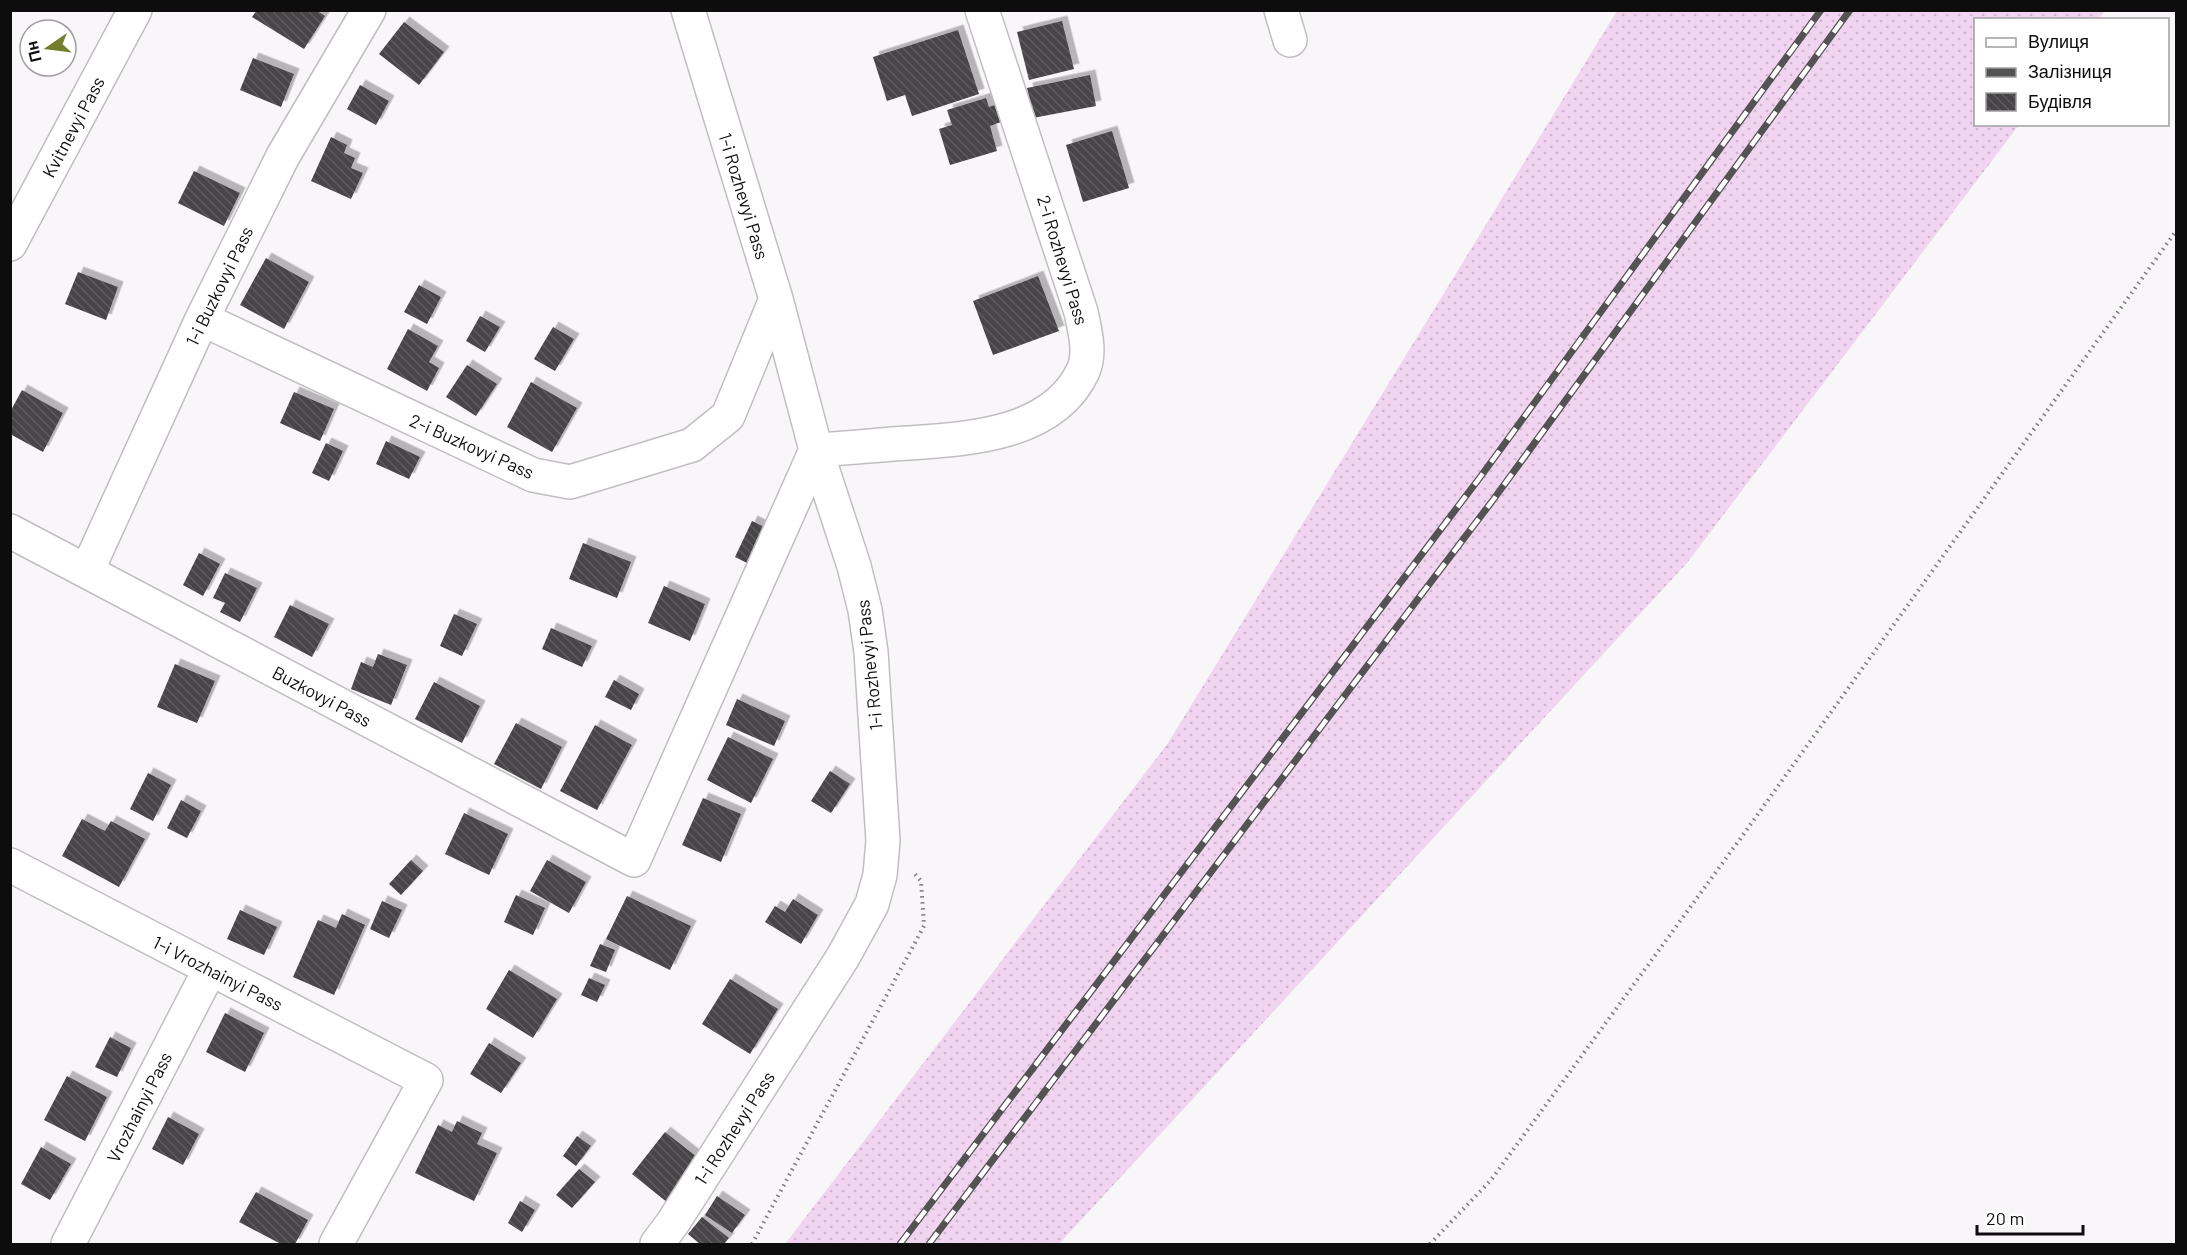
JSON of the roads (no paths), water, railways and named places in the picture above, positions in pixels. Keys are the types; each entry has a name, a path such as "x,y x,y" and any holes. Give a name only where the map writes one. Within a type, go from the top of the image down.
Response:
{"street":[{"name":"Kvitnevyi Pass","path":"10,244 135,10"},
{"name":"1-i Buzkovyi Pass","path":"87,571 202,319 283,156 369,10"},
{"name":"1-i Rozhevyi Pass","path":"657,1245 843,957 872,904 880,875 884,841 871,652 855,566 816,450 776,298 688,10"},
{"name":"2-i Rozhevyi Pass","path":"816,450 964,439 988,435 1013,427 1053,407 1070,389 1083,370 1088,346 1082,312 982,10"},
{"name":"2-i Buzkovyi Pass","path":"202,319 532,476 570,482 692,444 728,416 776,298"},
{"name":"Buzkovyi Pass","path":"10,531 634,860 816,450"},
{"name":"1-i Vrozhainyi Pass","path":"10,865 426,1080 336,1245"},
{"name":"Vrozhainyi Pass","path":"68,1245 210,969"}],"railway":[{"path":"900,1244 1481,476 1821,10"},
{"path":"929,1244 1493,500 1850,10"}]}
